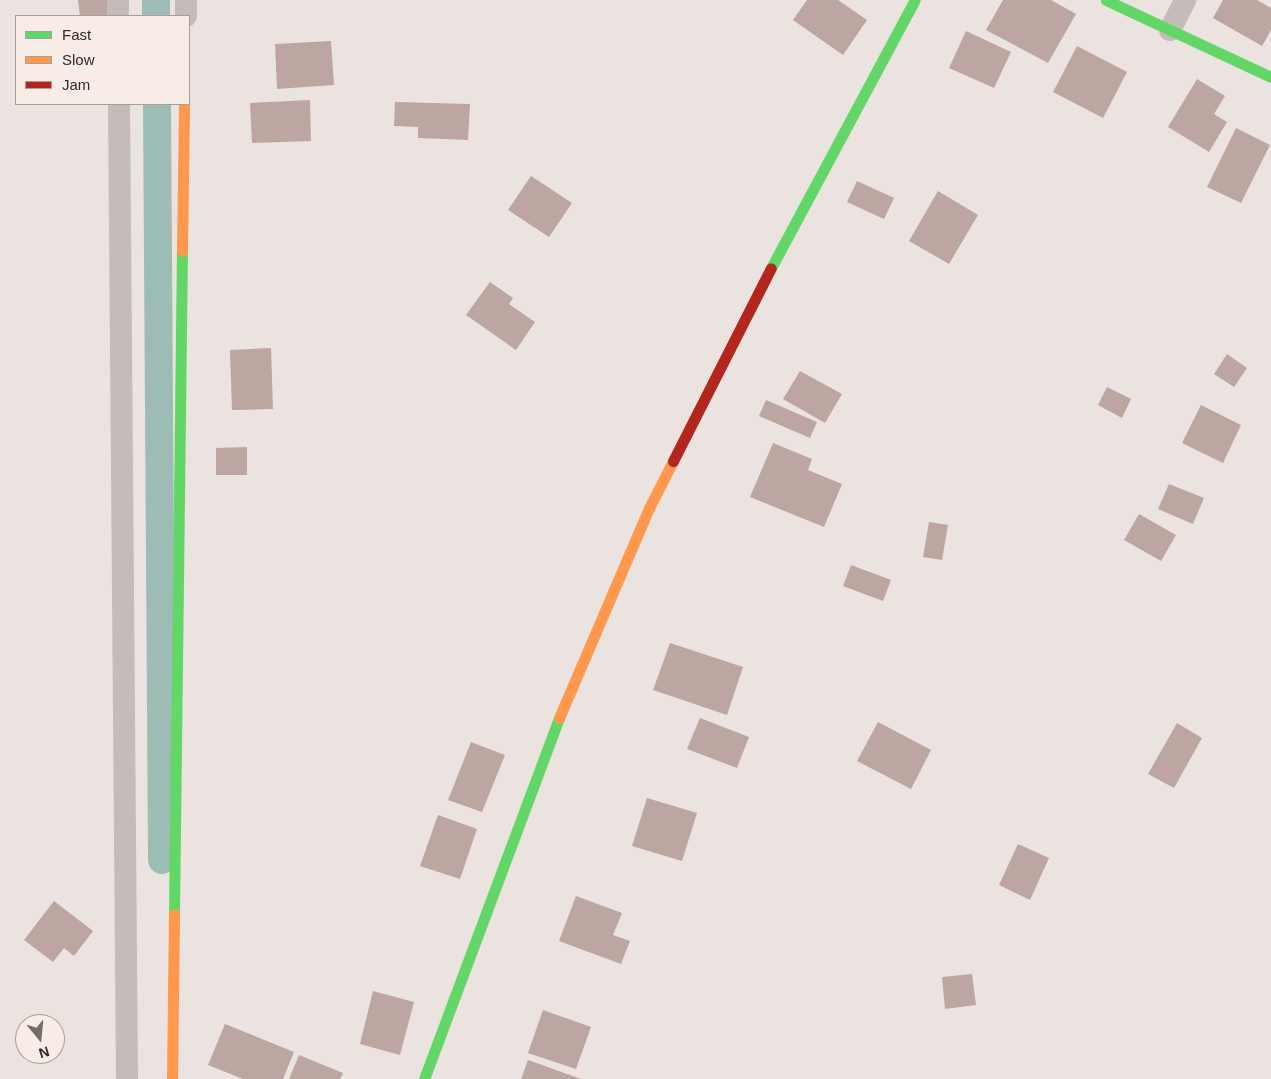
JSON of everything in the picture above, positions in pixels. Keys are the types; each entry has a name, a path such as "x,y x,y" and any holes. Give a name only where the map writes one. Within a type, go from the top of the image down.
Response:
{"main road":[{"path":"424,1079 565,702 649,508 743,321 915,0"},
{"path":"1106,0 1271,77"},
{"path":"172,1079 184,105"}],"street":[{"path":"118,0 118,15"},
{"path":"186,0 186,15"},
{"path":"1170,30 1185,0"},
{"path":"119,105 128,1079"}],"building":[{"path":"78,0 113,0 115,15 80,15"},
{"path":"807,0 838,0 867,20 843,55 793,20"},
{"path":"1003,0 1051,0 1076,14 1048,63 986,30"},
{"path":"1223,0 1257,0 1271,8 1271,30 1262,46 1213,18"},
{"path":"966,31 1011,52 994,88 949,68"},
{"path":"331,41 334,85 277,89 275,44"},
{"path":"1077,46 1127,72 1103,118 1053,92"},
{"path":"1197,79 1225,96 1214,114 1227,122 1209,152 1168,127"},
{"path":"310,100 311,141 252,143 250,103"},
{"path":"395,102 470,104 468,140 418,138 418,127 394,126"},
{"path":"1236,128 1270,145 1241,203 1207,187"},
{"path":"531,176 572,203 549,237 508,210"},
{"path":"857,181 894,198 884,219 847,202"},
{"path":"938,191 978,215 949,264 909,241"},
{"path":"490,282 513,298 509,304 535,322 516,350 466,315"},
{"path":"271,348 273,409 232,410 230,350"},
{"path":"1227,354 1247,368 1234,387 1214,374"},
{"path":"800,371 842,394 825,423 783,399"},
{"path":"1107,387 1131,399 1122,418 1098,405"},
{"path":"766,400 817,422 810,438 759,416"},
{"path":"1201,405 1241,425 1223,463 1182,443"},
{"path":"773,443 812,459 808,470 842,484 824,527 750,497"},
{"path":"247,447 247,475 216,475 216,448"},
{"path":"1169,484 1204,498 1193,524 1158,509"},
{"path":"1139,514 1176,535 1161,561 1124,540"},
{"path":"929,522 948,525 942,560 923,557"},
{"path":"851,565 891,580 883,601 843,586"},
{"path":"670,643 743,667 727,715 653,690"},
{"path":"700,718 749,737 737,768 687,749"},
{"path":"878,722 931,750 911,789 857,761"},
{"path":"1177,723 1202,738 1174,788 1148,774"},
{"path":"471,742 505,755 482,812 448,800"},
{"path":"647,798 697,813 682,861 632,846"},
{"path":"438,815 477,829 460,879 420,866"},
{"path":"1018,844 1049,858 1030,900 999,885"},
{"path":"576,896 622,913 613,935 630,941 621,964 559,941"},
{"path":"54,901 93,931 74,956 64,948 53,962 24,940"},
{"path":"972,974 976,1005 945,1009 942,977"},
{"path":"373,991 414,1002 400,1055 360,1044"},
{"path":"543,1010 591,1027 576,1069 528,1053"},
{"path":"225,1024 294,1052 283,1079 243,1079 208,1065"},
{"path":"299,1055 343,1073 340,1079 289,1079"},
{"path":"528,1060 581,1079 521,1079"}],"waterway":[{"path":"156,0 156,15"},
{"path":"157,105 162,860"}],"traffic: fast":[{"path":"771,268 915,0"},
{"path":"1106,0 1271,77"},
{"path":"174,914 182,251"},
{"path":"424,1079 559,718"}],"traffic: slow":[{"path":"182,251 184,105"},
{"path":"559,718 649,508 673,461"},
{"path":"172,1079 174,914"}],"traffic: jam":[{"path":"673,461 771,268"}]}
